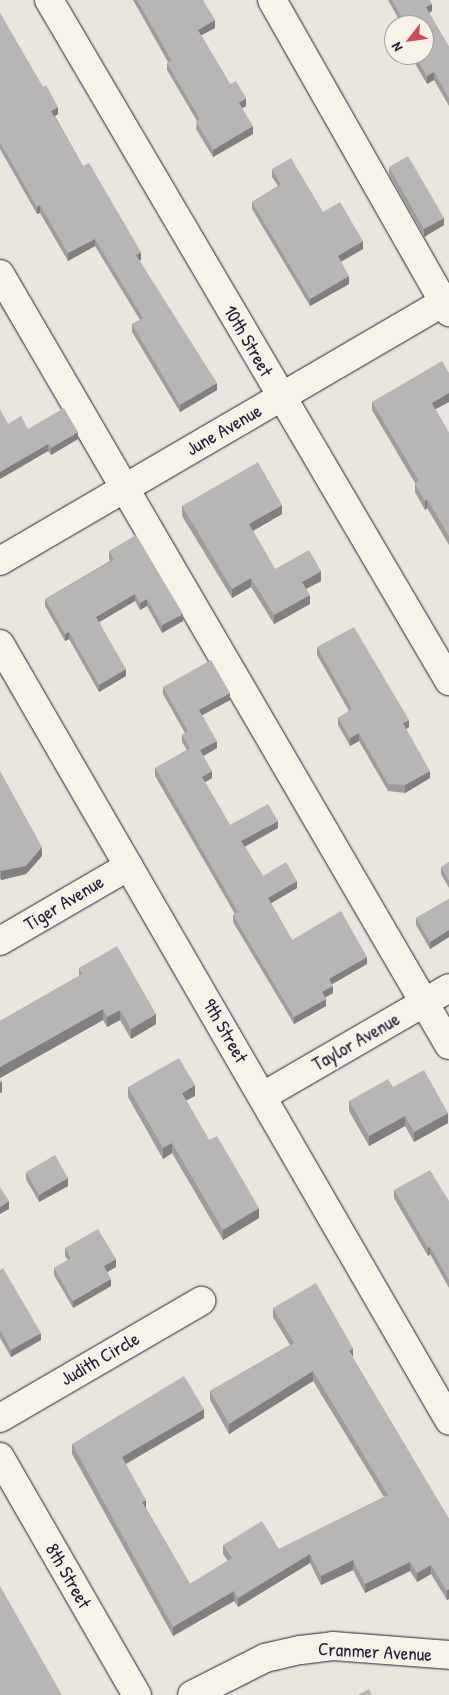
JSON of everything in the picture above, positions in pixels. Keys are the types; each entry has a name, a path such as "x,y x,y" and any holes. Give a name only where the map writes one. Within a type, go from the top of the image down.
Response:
{"street":[{"name":"10th Street","path":"49,0 280,397 449,681"},
{"path":"272,0 447,305"},
{"path":"0,274 449,1045"},
{"name":"June Avenue","path":"0,561 280,397 447,305"},
{"name":"9th Street","path":"0,644 449,1420"},
{"name":"Tiger Avenue","path":"0,942 129,866"},
{"name":"Taylor Avenue","path":"263,1096 449,988"},
{"name":"Judith Circle","path":"0,1418 201,1301"},
{"name":"8th Street","path":"0,1457 137,1695"},
{"name":"Cranmer Avenue","path":"192,1695 219,1678 265,1658 301,1650 333,1646 449,1655"}],"building":[{"path":"137,0 203,0 215,20 198,30 230,84 236,81 246,98 239,103 253,126 213,150 196,121 200,119 167,63 172,61"},
{"path":"392,0 430,0 432,4 426,7 431,15 400,15"},
{"path":"0,13 43,87 46,85 58,107 51,111 83,166 89,163 141,252 136,255 217,383 180,405 132,324 143,318 95,239 68,253 40,205 37,207 0,142"},
{"path":"434,21 449,47 449,98 434,72 427,76 420,65 434,65"},
{"path":"408,156 444,218 424,229 389,167"},
{"path":"291,158 323,212 340,202 363,241 338,256 349,276 310,299 252,202 281,185 272,169"},
{"path":"442,361 449,373 449,393 432,403 449,433 449,536 427,499 425,501 415,484 419,481 372,402"},
{"path":"64,408 78,432 51,448 48,444 0,472 0,410 8,424 21,416 28,429"},
{"path":"258,462 282,505 249,524 275,569 309,550 321,571 302,582 310,595 274,615 251,578 232,589 182,506"},
{"path":"136,535 183,614 162,625 147,599 140,603 135,594 96,617 126,669 99,685 69,632 65,634 45,599 114,560 109,551"},
{"path":"354,627 409,720 403,723 430,771 405,785 388,784 359,733 350,738 338,718 352,709 317,647"},
{"path":"211,660 230,693 199,710 217,741 200,750 212,771 202,777 230,825 268,804 278,821 241,841 263,876 286,862 297,881 268,898 292,940 341,911 367,957 329,979 333,986 322,992 326,999 294,1017 233,915 238,912 155,768 190,749 182,735 188,731 163,687"},
{"path":"0,771 42,847 26,866 1,871 0,869"},
{"path":"449,862 449,881 441,867"},
{"path":"449,899 449,930 430,942 416,918"},
{"path":"117,946 156,1014 131,1029 120,1010 107,1017 103,1009 0,1067 0,1021 82,974 79,968"},
{"path":"179,1058 195,1085 182,1093 209,1140 217,1136 259,1208 223,1230 172,1143 163,1148 128,1087"},
{"path":"424,1070 448,1113 414,1132 405,1116 369,1136 349,1101 388,1079 393,1087"},
{"path":"55,1155 68,1178 39,1195 26,1172"},
{"path":"430,1170 449,1201 449,1280 394,1190"},
{"path":"0,1187 9,1201 0,1207"},
{"path":"98,1229 116,1259 104,1266 111,1279 73,1301 54,1268 71,1258 65,1248"},
{"path":"3,1268 41,1333 11,1350 0,1330 0,1270"},
{"path":"316,1283 353,1348 349,1351 449,1519 449,1589 447,1591 431,1565 417,1573 410,1562 365,1584 353,1560 321,1576 310,1554 238,1598 234,1591 173,1627 72,1444 184,1376 204,1409 122,1457 146,1500 142,1502 190,1584 232,1558 223,1545 262,1521 279,1549 388,1495 313,1371 229,1424 210,1391 294,1343 273,1308"},
{"path":"0,1586 62,1695 0,1695"},
{"path":"369,1689 372,1695 358,1695"}]}
